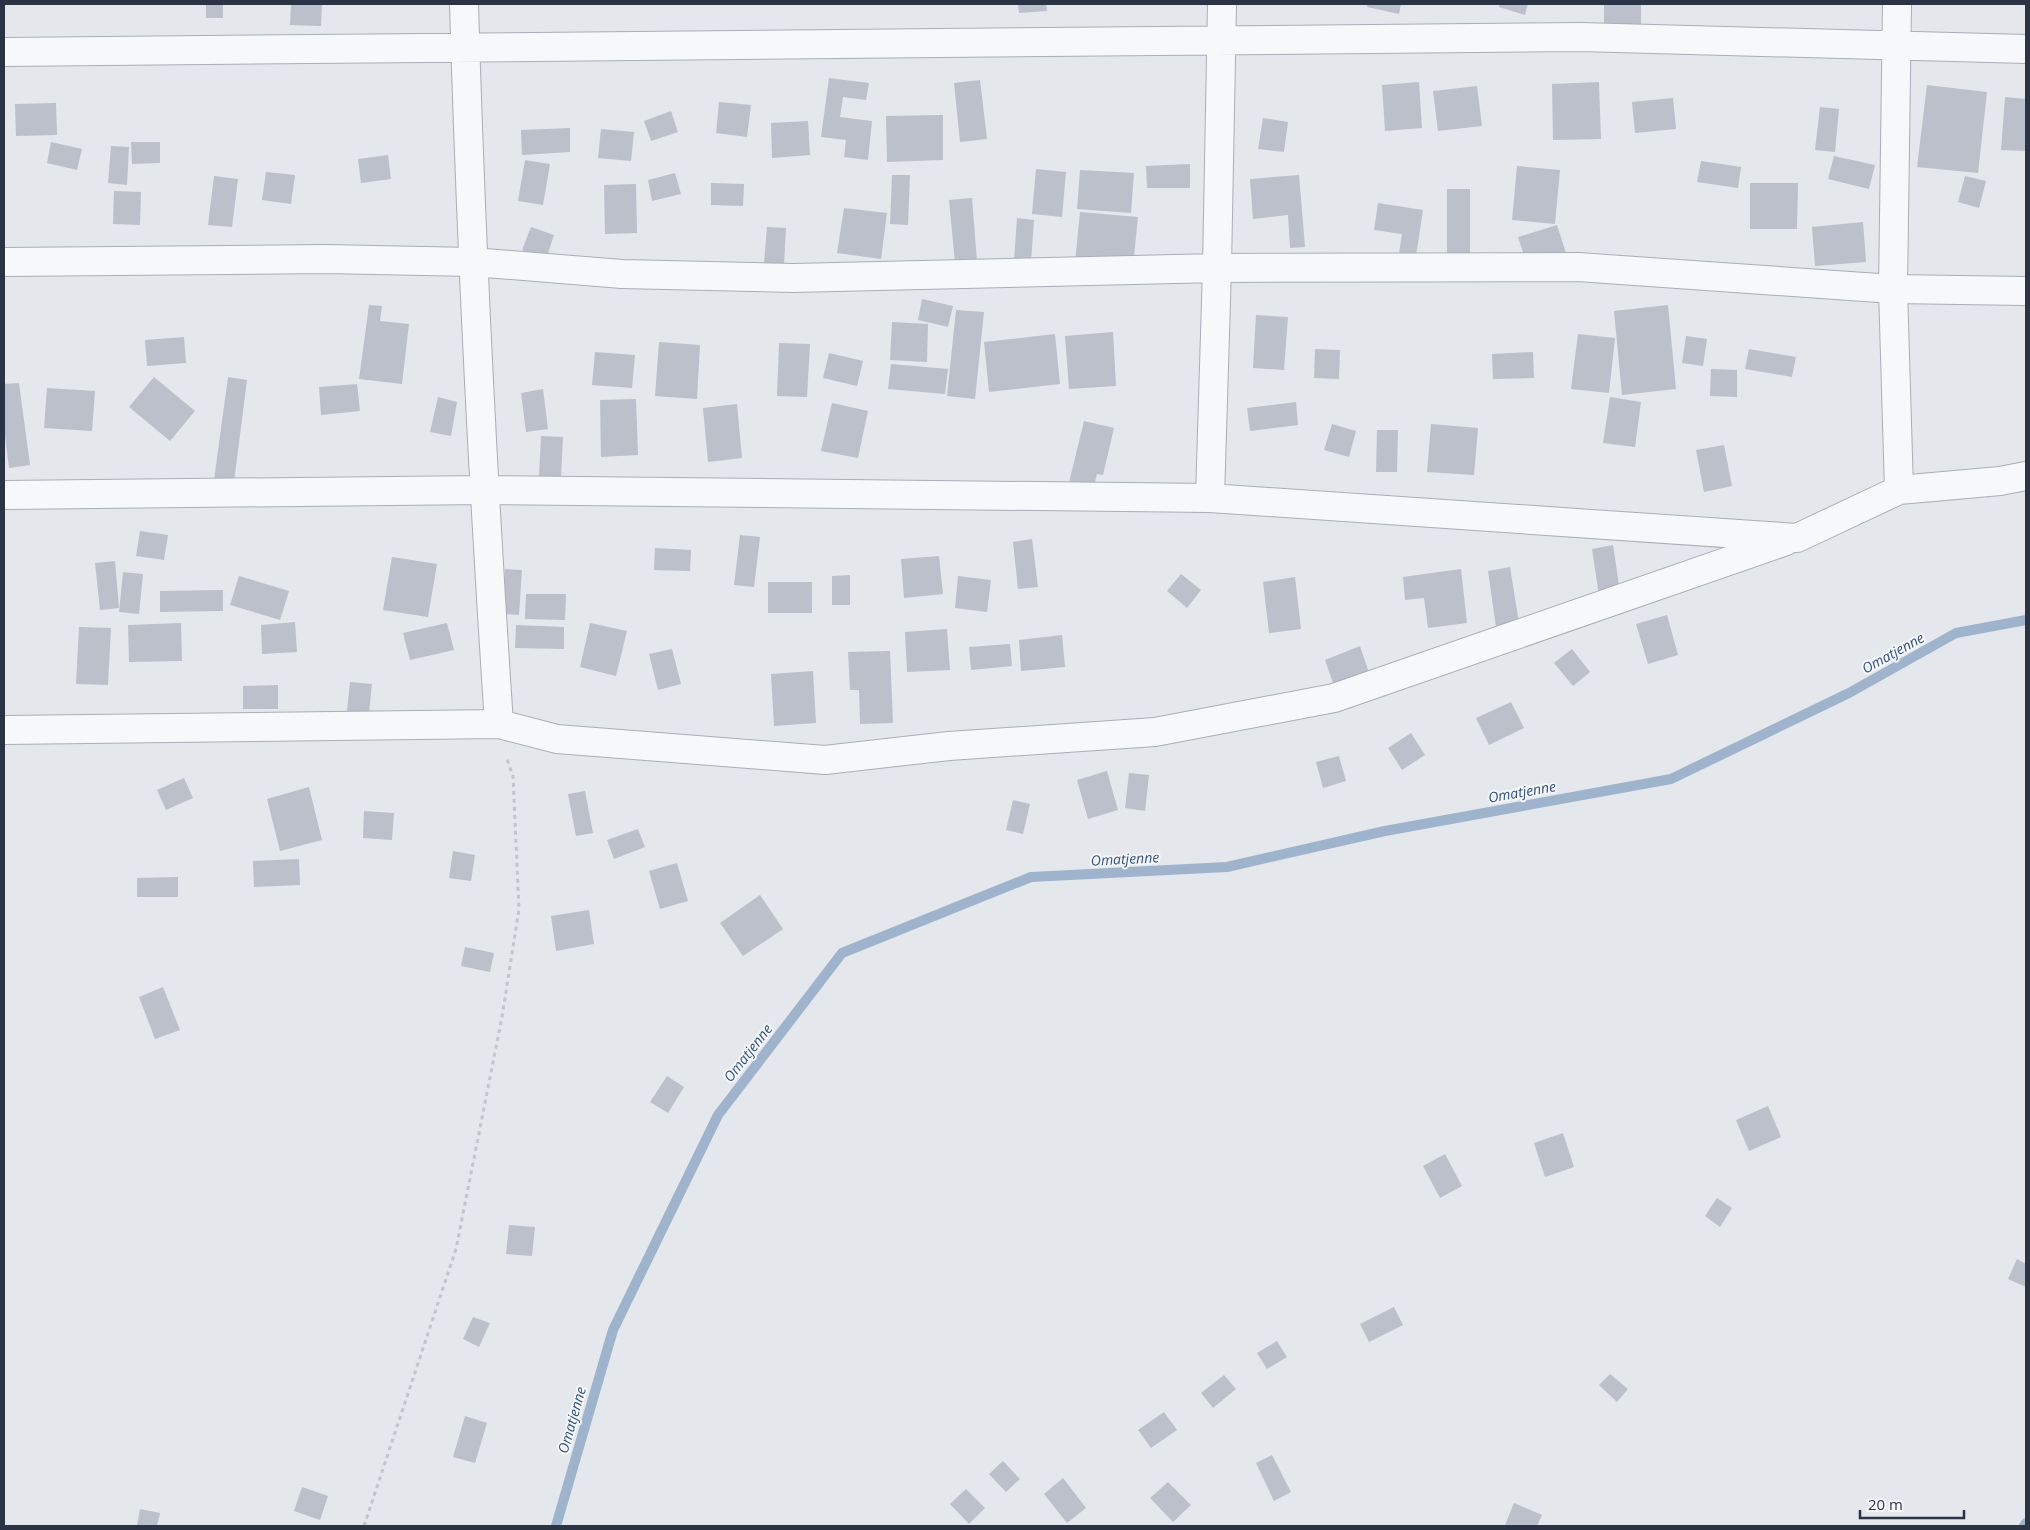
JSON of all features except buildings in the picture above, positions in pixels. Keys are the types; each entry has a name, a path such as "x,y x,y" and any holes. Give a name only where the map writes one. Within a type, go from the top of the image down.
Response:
{"street":[{"path":"464,4 483,490 499,724"},
{"path":"1210,498 1222,4"},
{"path":"1896,4 1893,288 1899,490"},
{"path":"4,52 465,46 1580,37 2026,49"},
{"path":"4,262 325,259 473,262 622,274 793,278 1217,268 1578,267 1893,288 2026,291"},
{"path":"4,730 499,724 557,739 826,760 950,746 1155,732 1334,698 1797,538 1899,490 2000,481 2026,476"},
{"path":"4,496 483,490 1210,498 1797,538"}],"path":[{"path":"364,1526 456,1249 502,1017 519,909 513,776 502,741 499,724"}],"waterway":[{"name":"Omatjenne","path":"556,1526 613,1330 718,1115 842,953 1031,877 1227,867 1385,831 1671,779 1849,693 1956,633 2026,620"}]}
